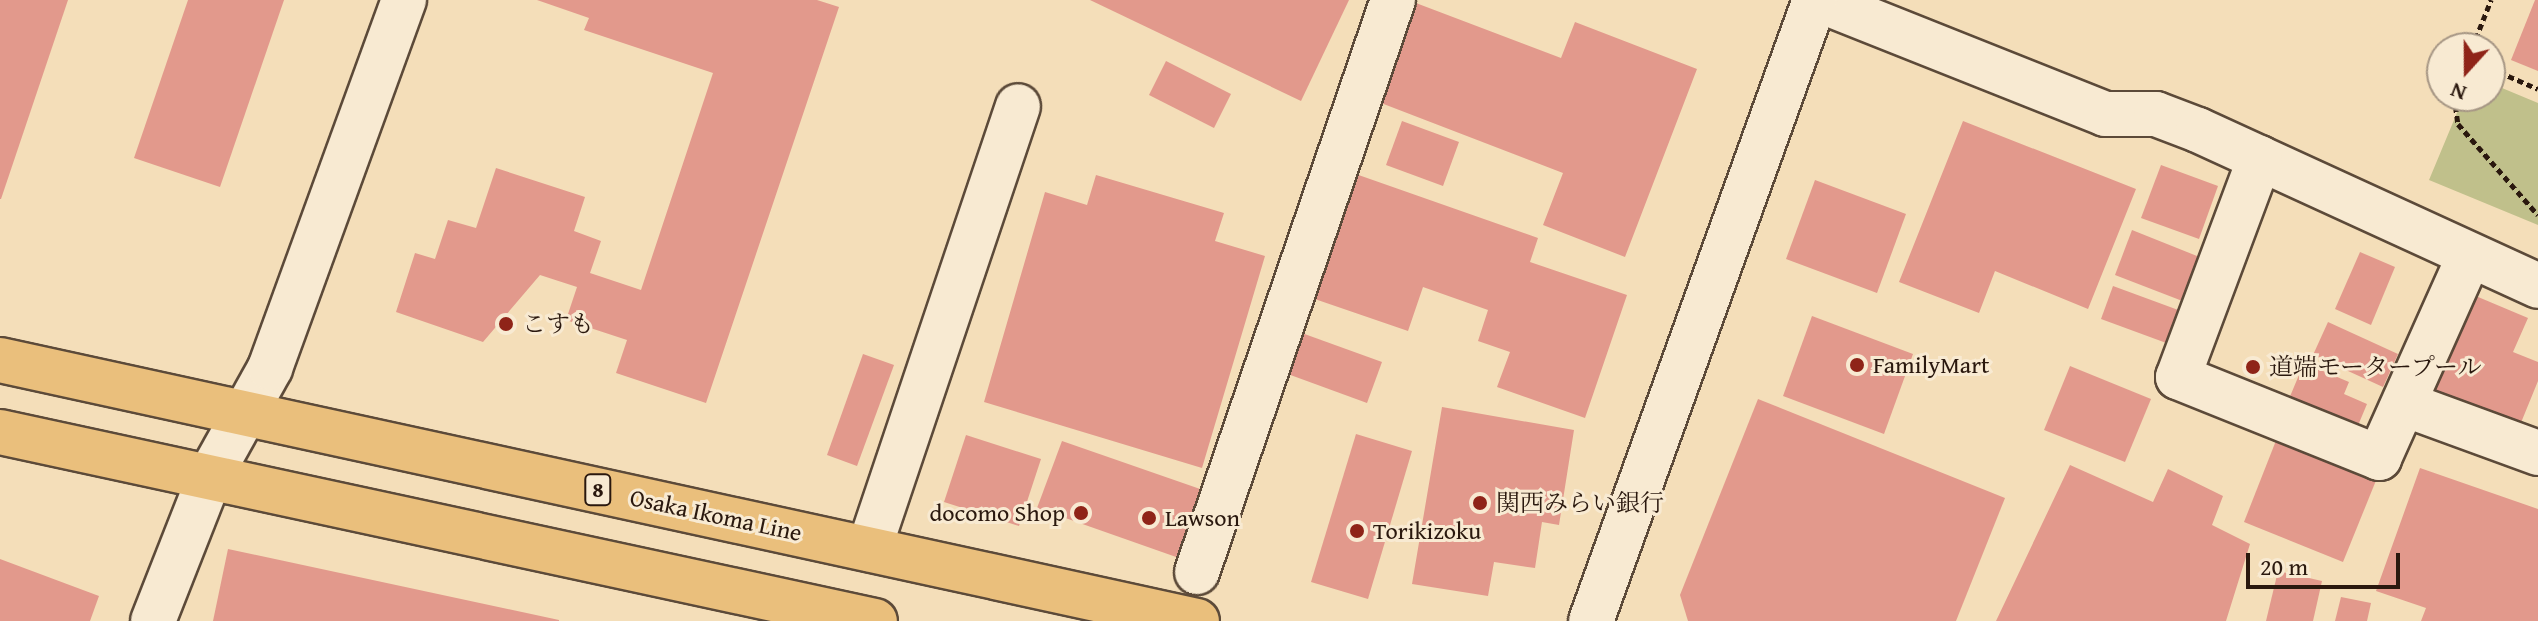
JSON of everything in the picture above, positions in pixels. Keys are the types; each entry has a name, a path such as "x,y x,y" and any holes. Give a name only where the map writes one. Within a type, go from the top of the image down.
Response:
{"main road":[{"name":"Osaka Ikoma Line","path":"0,360 1197,621"},
{"path":"0,432 875,621"}],"street":[{"path":"153,621 210,476 242,412 270,368 404,0"},
{"path":"1197,572 1393,0"},
{"path":"1591,621 1817,0 2105,114 2156,114 2260,158 2538,286"},
{"path":"869,549 1018,106"},
{"path":"2260,158 2178,377 2379,458 2407,405 2470,255"},
{"path":"2407,405 2538,453"}],"path":[{"path":"2478,32 2491,0"},
{"path":"2506,75 2538,89"},
{"path":"2456,112 2458,124 2538,215"}],"green space":[{"path":"2506,90 2538,103 2538,225 2429,180 2457,112 2506,112"}],"building":[{"path":"0,0 68,0 1,199 0,199"},
{"path":"188,0 284,0 220,187 134,158"},
{"path":"537,0 817,0 839,7 706,403 616,373 627,340 566,320 577,287 540,275 483,342 396,312 415,253 435,259 448,220 476,228 496,168 585,197 574,231 601,241 590,273 641,290 713,73 584,30 589,18"},
{"path":"1090,0 1349,0 1301,101"},
{"path":"1408,0 1561,58 1575,22 1697,69 1625,257 1543,225 1563,173 1368,98"},
{"path":"2535,0 2538,0 2538,71 2511,60"},
{"path":"1166,61 1231,94 1214,128 1149,95"},
{"path":"1402,121 1459,142 1443,186 1386,165"},
{"path":"1963,121 2136,189 2088,309 1995,271 1979,313 1899,282"},
{"path":"2161,165 2218,186 2199,239 2141,218"},
{"path":"1350,172 1538,238 1530,262 1627,295 1585,418 1497,387 1510,352 1478,341 1488,310 1423,287 1408,331 1306,296"},
{"path":"1096,175 1224,213 1215,241 1265,256 1202,468 984,402 1045,192 1087,205"},
{"path":"1815,180 1906,214 1877,293 1786,259"},
{"path":"2132,230 2202,258 2185,302 2115,275"},
{"path":"2360,252 2395,267 2371,325 2335,309"},
{"path":"2113,286 2181,311 2169,344 2101,319"},
{"path":"2471,294 2528,318 2513,352 2538,362 2538,381 2518,430 2431,394"},
{"path":"1812,316 1913,354 1884,434 1783,396"},
{"path":"2328,322 2398,354 2383,387 2313,355"},
{"path":"1299,332 1382,362 1367,403 1285,373"},
{"path":"863,354 894,365 857,466 827,455"},
{"path":"2304,363 2349,382 2344,394 2367,404 2354,435 2286,406"},
{"path":"2070,366 2151,399 2125,462 2044,430"},
{"path":"1758,399 2005,498 1956,621 1688,621 1680,595"},
{"path":"1442,407 1574,430 1559,525 1542,522 1535,568 1494,562 1488,596 1412,584"},
{"path":"1356,434 1412,451 1368,599 1311,582"},
{"path":"966,435 1041,459 1019,526 944,502"},
{"path":"2277,438 2377,478 2343,562 2244,522"},
{"path":"1062,441 1203,490 1179,558 1037,508"},
{"path":"2070,465 2153,502 2168,469 2223,496 2212,525 2250,544 2226,621 1996,621"},
{"path":"2420,468 2538,509 2538,621 2421,621 2426,608 2376,591"},
{"path":"228,549 559,620 559,621 213,621"},
{"path":"0,559 99,596 90,621 0,621"},
{"path":"2278,571 2322,581 2313,621 2266,621"},
{"path":"2341,597 2371,603 2367,621 2335,621"}],"place":[{"name":"こすも","path":"506,324"},
{"name":"FamilyMart","path":"1857,365"},
{"name":"道端モータープール","path":"2253,367"},
{"name":"関西みらい銀行","path":"1480,503"},
{"name":"docomo Shop","path":"1081,513"},
{"name":"Lawson","path":"1149,518"},
{"name":"Torikizoku","path":"1357,531"}]}
